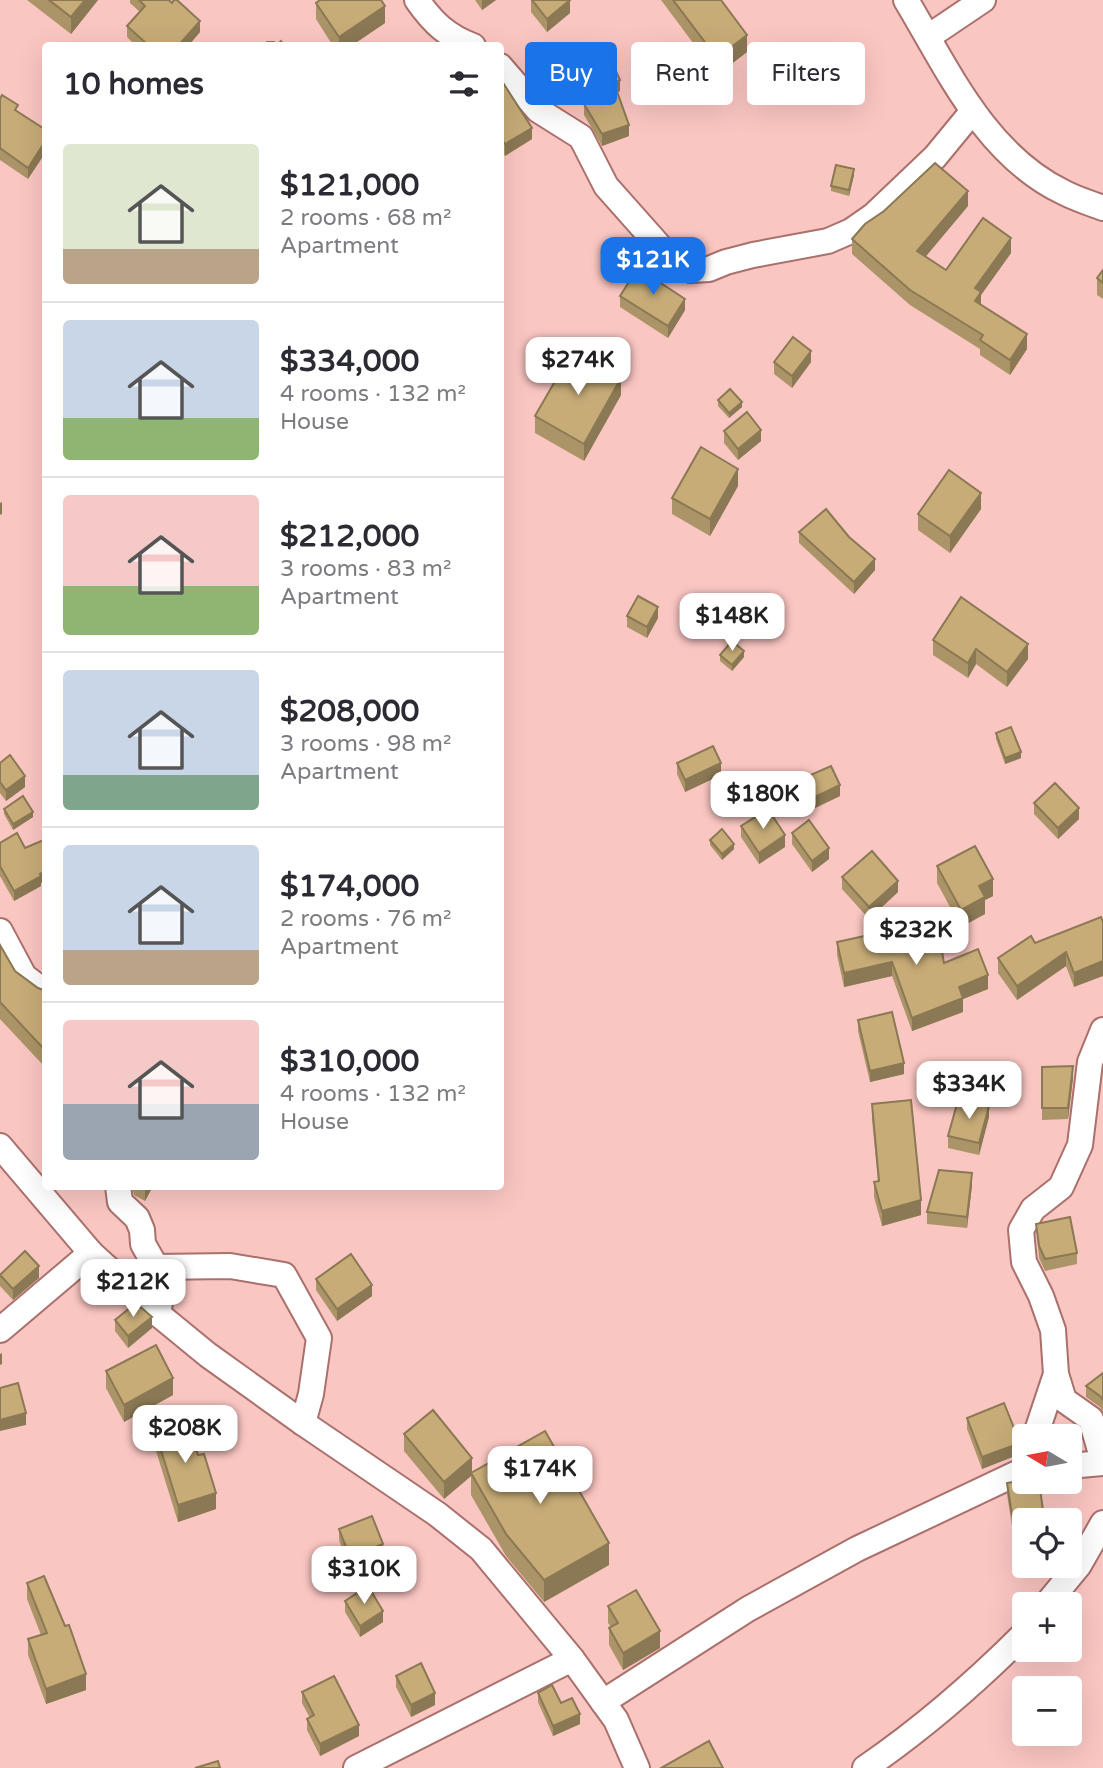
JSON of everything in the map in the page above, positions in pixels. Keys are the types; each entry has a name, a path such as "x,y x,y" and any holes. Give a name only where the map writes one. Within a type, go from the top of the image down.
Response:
{"street":[{"path":"417,0 432,22 445,33 464,42"},
{"path":"906,0 972,112 1019,164 1062,192 1103,208"},
{"path":"928,37 983,0"},
{"path":"504,71 538,110 581,137 606,186 670,258 691,270 709,269 753,255 828,241 851,231 874,215 935,157 972,112"},
{"path":"0,931 24,976 42,990"},
{"path":"1082,1464 1103,1462 1091,1419 1064,1400 1056,1374 1053,1330 1041,1296 1024,1262 1021,1230 1033,1209 1061,1187 1080,1145 1090,1062 1103,1030"},
{"path":"0,1146 91,1253 158,1314 208,1355 437,1514 481,1549 572,1659 616,1720 637,1768"},
{"path":"118,1190 120,1202 137,1218 142,1230 143,1244 156,1266 162,1291 158,1314"},
{"path":"0,1330 91,1253"},
{"path":"156,1266 230,1266 284,1275 319,1338 311,1394 303,1423"},
{"path":"1039,1424 1056,1374"},
{"path":"603,1702 748,1609 857,1549 1012,1476"},
{"path":"1057,1592 1079,1565 1103,1523"},
{"path":"865,1768 908,1737 1012,1645"},
{"path":"356,1768 572,1659"}],"building":[{"path":"49,0 85,0 71,17"},
{"path":"139,0 169,0 172,3 177,0 200,21 182,42 145,42 127,26 145,6"},
{"path":"320,0 381,0 385,6 339,37 316,3"},
{"path":"532,0 570,0 547,19"},
{"path":"673,0 721,0 747,35 733,46 733,42 705,42"},
{"path":"504,84 532,128 504,143"},
{"path":"617,91 629,125 602,134 585,105 617,105"},
{"path":"2,95 18,105 15,110 42,127 42,146 28,168 0,148"},
{"path":"935,163 968,191 917,251 946,270 983,218 1011,238 975,288 981,292 975,301 1027,334 1010,360 980,340 983,335 910,290 852,239 865,224 884,211"},
{"path":"836,165 854,169 849,190 831,186"},
{"path":"638,268 685,299 668,326 620,296"},
{"path":"1103,270 1103,283 1097,278"},
{"path":"793,337 811,351 792,376 774,362"},
{"path":"573,350 621,378 584,444 535,416"},
{"path":"730,389 742,402 729,413 718,400"},
{"path":"747,412 761,430 738,449 724,431"},
{"path":"701,447 738,469 710,519 672,498"},
{"path":"949,470 981,493 950,536 918,514"},
{"path":"826,509 849,537 875,559 854,582 799,532"},
{"path":"638,596 658,607 647,627 627,616"},
{"path":"961,597 1028,644 1007,672 976,649 968,663 933,640"},
{"path":"732,641 744,651 732,665 720,655"},
{"path":"1011,727 1021,752 1005,758 996,733"},
{"path":"713,746 721,763 685,780 677,763"},
{"path":"10,755 25,776 6,790 0,782 0,763"},
{"path":"831,766 840,785 815,797 806,777"},
{"path":"1055,783 1079,808 1058,828 1034,803"},
{"path":"23,796 33,812 13,824 4,809"},
{"path":"768,809 785,835 759,853 741,826"},
{"path":"809,820 829,848 812,861 792,833"},
{"path":"722,829 734,844 722,854 710,840"},
{"path":"17,833 25,848 42,841 41,876 14,891 0,866 0,843"},
{"path":"975,846 993,879 979,886 985,897 961,910 937,866"},
{"path":"872,851 898,881 869,907 842,877"},
{"path":"1101,917 1103,961 1074,973 1066,952 1017,986 998,958 1031,936 1035,943"},
{"path":"938,929 944,963 978,949 988,975 959,987 963,998 912,1018 892,962 844,973 837,942 883,932 885,940"},
{"path":"0,945 15,971 42,990 42,1047 0,1002"},
{"path":"892,1012 904,1063 870,1071 858,1020"},
{"path":"1073,1066 1068,1108 1042,1108 1042,1067"},
{"path":"959,1097 989,1106 979,1143 948,1136"},
{"path":"911,1100 921,1200 882,1211 874,1182 879,1181 872,1104"},
{"path":"939,1170 972,1173 967,1217 927,1212"},
{"path":"1070,1217 1077,1253 1045,1259 1039,1246 1036,1224"},
{"path":"25,1251 39,1266 13,1289 0,1275"},
{"path":"351,1254 372,1285 337,1309 316,1279"},
{"path":"136,1303 152,1317 128,1336 115,1320"},
{"path":"156,1345 173,1378 124,1405 106,1371"},
{"path":"1103,1373 1103,1400 1086,1386"},
{"path":"18,1383 26,1413 0,1420 0,1388"},
{"path":"1004,1403 1012,1424 1012,1446 982,1457 967,1418"},
{"path":"433,1410 472,1458 444,1482 404,1434"},
{"path":"188,1424 198,1455 204,1454 216,1493 178,1505 156,1434"},
{"path":"545,1431 609,1543 544,1580 506,1534 471,1473"},
{"path":"1012,1482 1012,1494 1041,1494 1043,1508 1012,1508 1012,1515 1007,1483"},
{"path":"372,1516 383,1544 350,1557 339,1529"},
{"path":"44,1576 65,1626 69,1625 86,1674 46,1689 28,1639 47,1633 27,1583"},
{"path":"368,1586 383,1611 360,1626 345,1601"},
{"path":"636,1590 660,1631 623,1653 609,1628 618,1623 608,1606"},
{"path":"421,1663 435,1693 411,1705 396,1676"},
{"path":"334,1676 359,1725 320,1744 307,1719 314,1715 302,1692"},
{"path":"552,1685 561,1703 572,1698 580,1714 553,1726 538,1693"},
{"path":"709,1741 723,1768 661,1768"},
{"path":"218,1761 220,1768 195,1768"}]}
